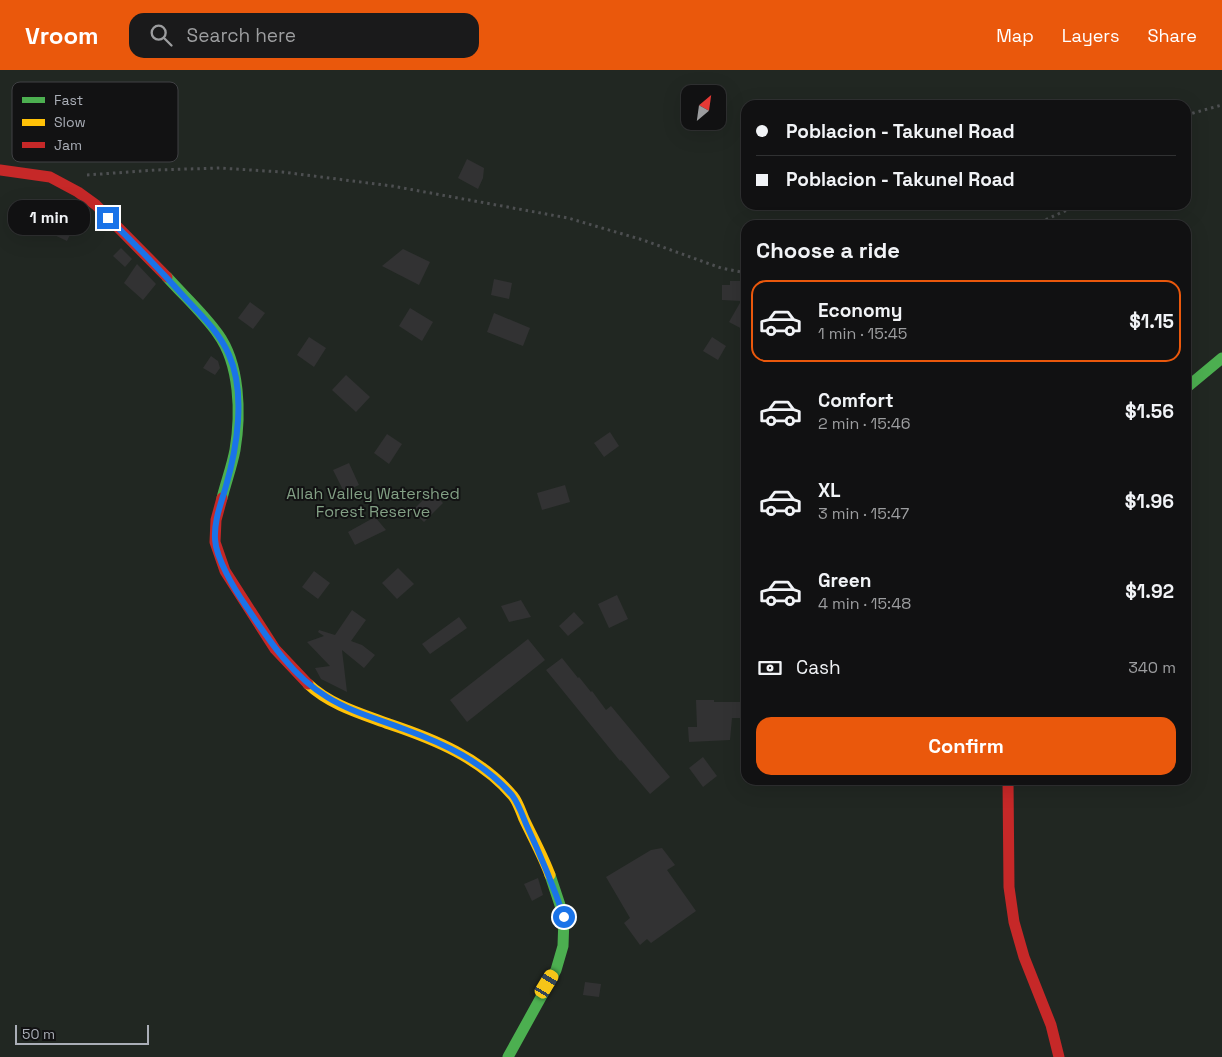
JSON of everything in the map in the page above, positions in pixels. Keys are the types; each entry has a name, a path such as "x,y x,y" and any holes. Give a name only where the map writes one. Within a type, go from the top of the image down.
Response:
{"street":[{"path":"0,170 50,177 84,196 96,205 160,269 219,334 230,357 237,388 238,411 235,450 216,520 215,542 225,571 275,649 310,686 328,698 355,712 405,729 474,761 490,773 514,797 548,870 564,917 563,946 556,970 508,1057"},
{"path":"1191,384 1222,358"},
{"path":"1008,785 1009,887 1014,922 1024,957 1051,1025 1059,1057"}],"path":[{"path":"1191,113 1222,104"},
{"path":"101,174 220,168 282,172 392,186 568,218 643,240 721,268 741,272"},
{"path":"1045,220 1067,210"}],"green space":[{"name":"Allah Valley Watershed Forest Reserve","path":"0,70 1222,70 1222,1057 0,1057"}],"building":[{"path":"467,159 484,168 483,178 478,189 458,178"},
{"path":"53,200 72,210 68,220 75,224 67,241 31,224 40,203 49,207"},
{"path":"121,248 132,259 125,267 113,256"},
{"path":"403,249 430,262 419,285 382,266"},
{"path":"137,264 156,284 143,300 124,283"},
{"path":"494,279 512,283 509,299 491,295"},
{"path":"730,281 741,281 741,301 722,300 722,285 730,285"},
{"path":"741,301 741,328 729,322"},
{"path":"250,302 265,313 253,329 238,318"},
{"path":"410,308 433,322 422,341 399,326"},
{"path":"494,313 530,328 523,346 487,332"},
{"path":"309,337 326,348 314,367 297,355"},
{"path":"712,337 726,346 718,360 703,351"},
{"path":"211,356 218,361 220,368 215,375 203,368"},
{"path":"346,375 370,397 356,412 332,390"},
{"path":"610,432 619,446 604,457 594,443"},
{"path":"387,434 402,444 389,464 374,453"},
{"path":"349,463 359,485 344,492 333,470"},
{"path":"565,485 570,502 542,510 537,493"},
{"path":"432,491 443,503 424,522 412,511"},
{"path":"375,517 386,530 355,545 348,532"},
{"path":"398,568 414,584 397,599 382,583"},
{"path":"314,571 330,583 318,599 302,587"},
{"path":"617,595 628,619 609,628 598,604"},
{"path":"521,600 531,617 509,622 501,606"},
{"path":"352,610 366,620 351,641 362,645 375,655 364,668 342,650 347,692 321,679 315,668 330,666 307,642 324,636 318,632 319,630 335,635"},
{"path":"574,612 584,623 568,636 559,626"},
{"path":"459,617 467,628 430,654 422,644"},
{"path":"528,639 545,660 467,722 450,700"},
{"path":"562,658 578,678 592,691 606,710 611,706 670,777 650,794 620,761 546,670"},
{"path":"696,700 741,702 741,718 732,718 730,740 689,742 688,727 697,727"},
{"path":"703,757 717,776 703,787 689,768"},
{"path":"662,848 675,865 667,870 696,911 651,943 647,939 640,945 624,923 630,918 606,877 651,850"},
{"path":"538,878 543,895 532,901 524,884"},
{"path":"585,982 601,984 599,997 583,995"}],"traffic: fast":[{"path":"167,277 218,334 231,360 235,374 238,405 237,436 234,456 222,498"},
{"path":"1191,384 1222,358"},
{"path":"508,1057 556,970 563,946 564,917 550,875"}],"traffic: slow":[{"path":"308,684 336,703 440,743 472,760 486,771 515,798 550,875"}],"traffic: jam":[{"path":"0,170 50,177 78,192 96,205 167,277"},
{"path":"222,498 216,520 215,542 225,571 275,649 308,684"},
{"path":"1008,785 1009,887 1014,922 1024,957 1051,1025 1059,1057"}],"route":[{"path":"108,218 160,269 219,334 230,357 238,399 235,450 216,520 215,542 225,571 244,602 275,649 310,686 355,712 405,729 451,749 474,761 490,773 514,797 548,870 564,917"}]}
